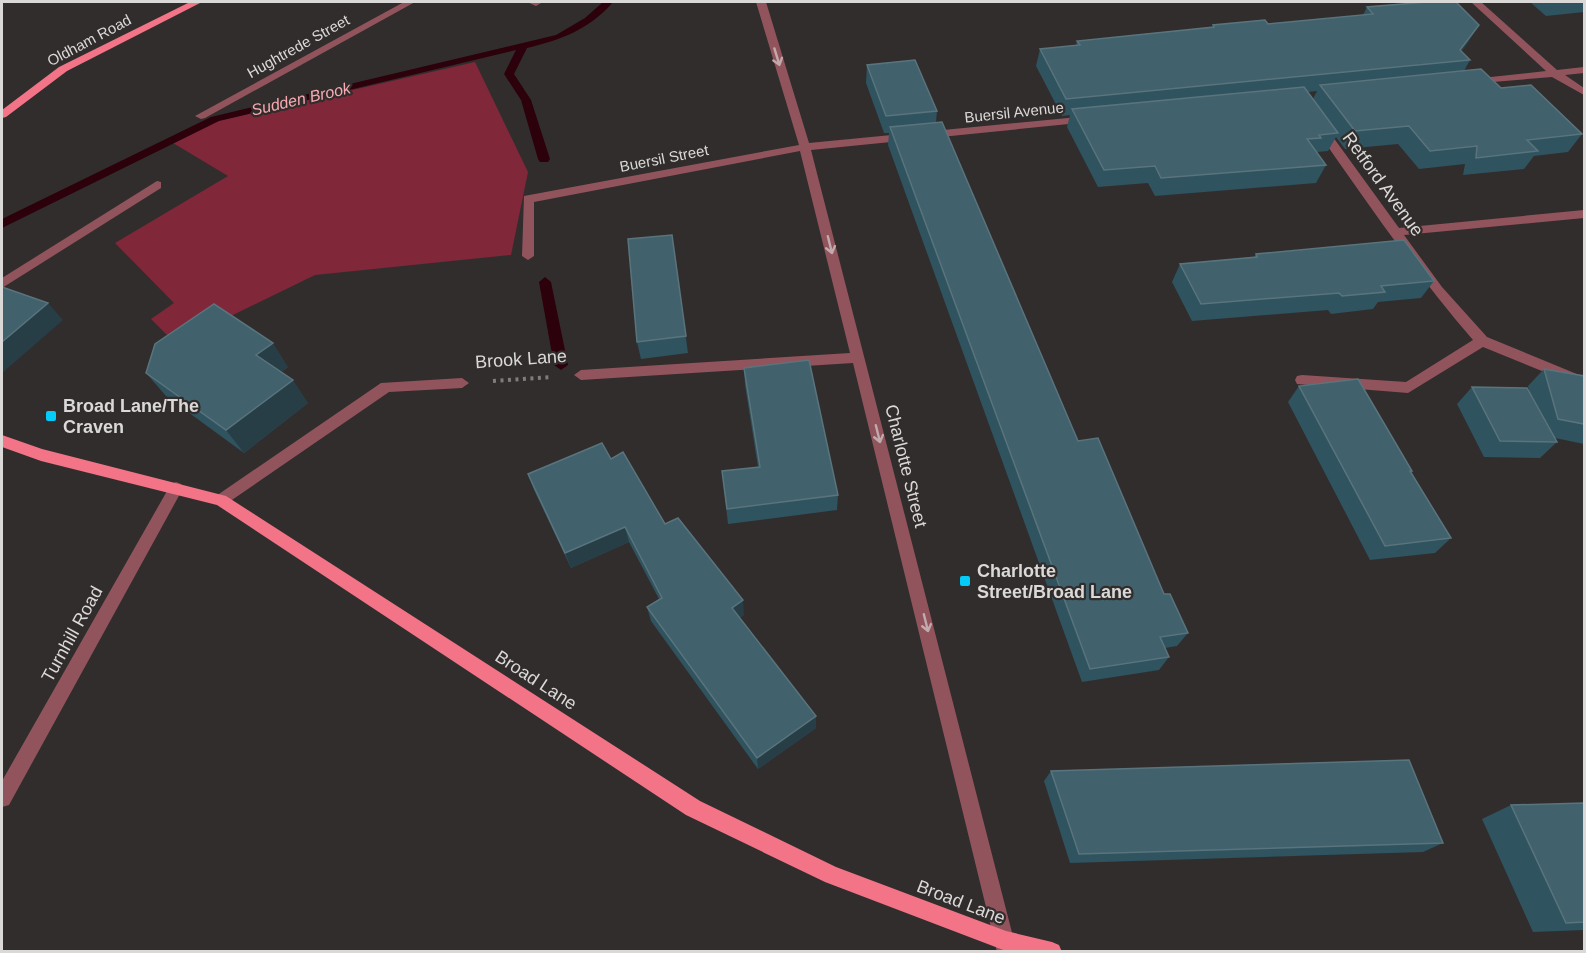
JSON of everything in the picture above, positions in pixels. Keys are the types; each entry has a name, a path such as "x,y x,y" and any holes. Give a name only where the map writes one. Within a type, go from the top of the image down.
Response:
{"main road":[{"name":"Oldham Road","path":"2,115 63,69 197,2"},
{"name":"Broad Lane","path":"2,441 41,455 221,500 693,808 832,875 1006,946 1052,951"}],"street":[{"name":"Hughtrede Street","path":"201,116 410,2"},
{"name":"Charlotte Street","path":"760,2 805,147 1006,946"},
{"path":"1476,2 1554,73 1584,92"},
{"path":"1461,83 1584,70"},
{"name":"Buersil Avenue","path":"805,147 1100,118"},
{"name":"Retford Avenue","path":"1314,118 1437,290 1482,341 1584,383"},
{"name":"Buersil Street","path":"528,256 528,199 805,147"},
{"path":"2,284 157,185"},
{"path":"1395,232 1584,214"},
{"path":"1302,380 1408,388 1482,341"},
{"name":"Brook Lane","path":"581,375 858,358"},
{"name":"Brook Lane","path":"221,500 386,387 462,383"},
{"name":"Turnhill Road","path":"2,798 176,488"}],"path":[{"name":"Brook Lane","path":"462,383 581,375"}],"shaded area":[{"path":"475,62 528,172 511,255 315,275 175,343 151,319 174,303 115,243 228,176 173,143 213,122"}],"building":[{"path":"1456,2 1479,25 1460,50 1470,60 1066,99 1040,49 1080,45 1077,41 1214,27 1213,25 1265,20 1268,24 1373,14 1367,7"},
{"path":"915,60 937,111 886,116 867,65"},
{"path":"1481,69 1501,88 1531,85 1582,134 1527,140 1538,151 1476,158 1477,146 1430,151 1409,126 1355,131 1320,85"},
{"path":"1304,87 1338,133 1307,139 1326,165 1161,178 1155,166 1104,170 1072,109"},
{"path":"942,122 1078,441 1098,438 1164,594 1170,594 1188,633 1160,637 1169,657 1090,669 890,127"},
{"path":"672,235 686,336 637,342 628,239"},
{"path":"1404,240 1434,281 1381,286 1385,292 1342,296 1339,293 1201,304 1180,264 1257,257 1256,254"},
{"path":"2,287 48,303 2,342"},
{"path":"214,304 273,343 256,355 293,380 226,430 146,373 155,344"},
{"path":"809,360 838,495 727,509 722,471 760,467 744,368"},
{"path":"1544,369 1584,376 1584,424 1558,419"},
{"path":"1358,379 1451,538 1385,546 1299,386"},
{"path":"1472,387 1527,388 1557,442 1500,441"},
{"path":"602,443 611,459 623,452 665,524 678,518 743,600 732,608 816,716 757,758 647,607 662,598 625,527 565,553 528,474"},
{"path":"1409,760 1443,843 1079,854 1051,771"},
{"path":"1584,803 1584,922 1566,923 1511,805"}],"waterway":[{"name":"Sudden Brook","path":"2,224 215,119 559,37 589,20 608,2"},
{"path":"523,46 509,74 526,100 544,159"},
{"path":"545,282 561,365"}],"place":[{"name":"Broad Lane/The Craven","path":"51,416"},
{"name":"Charlotte Street/Broad Lane","path":"965,581"}]}
